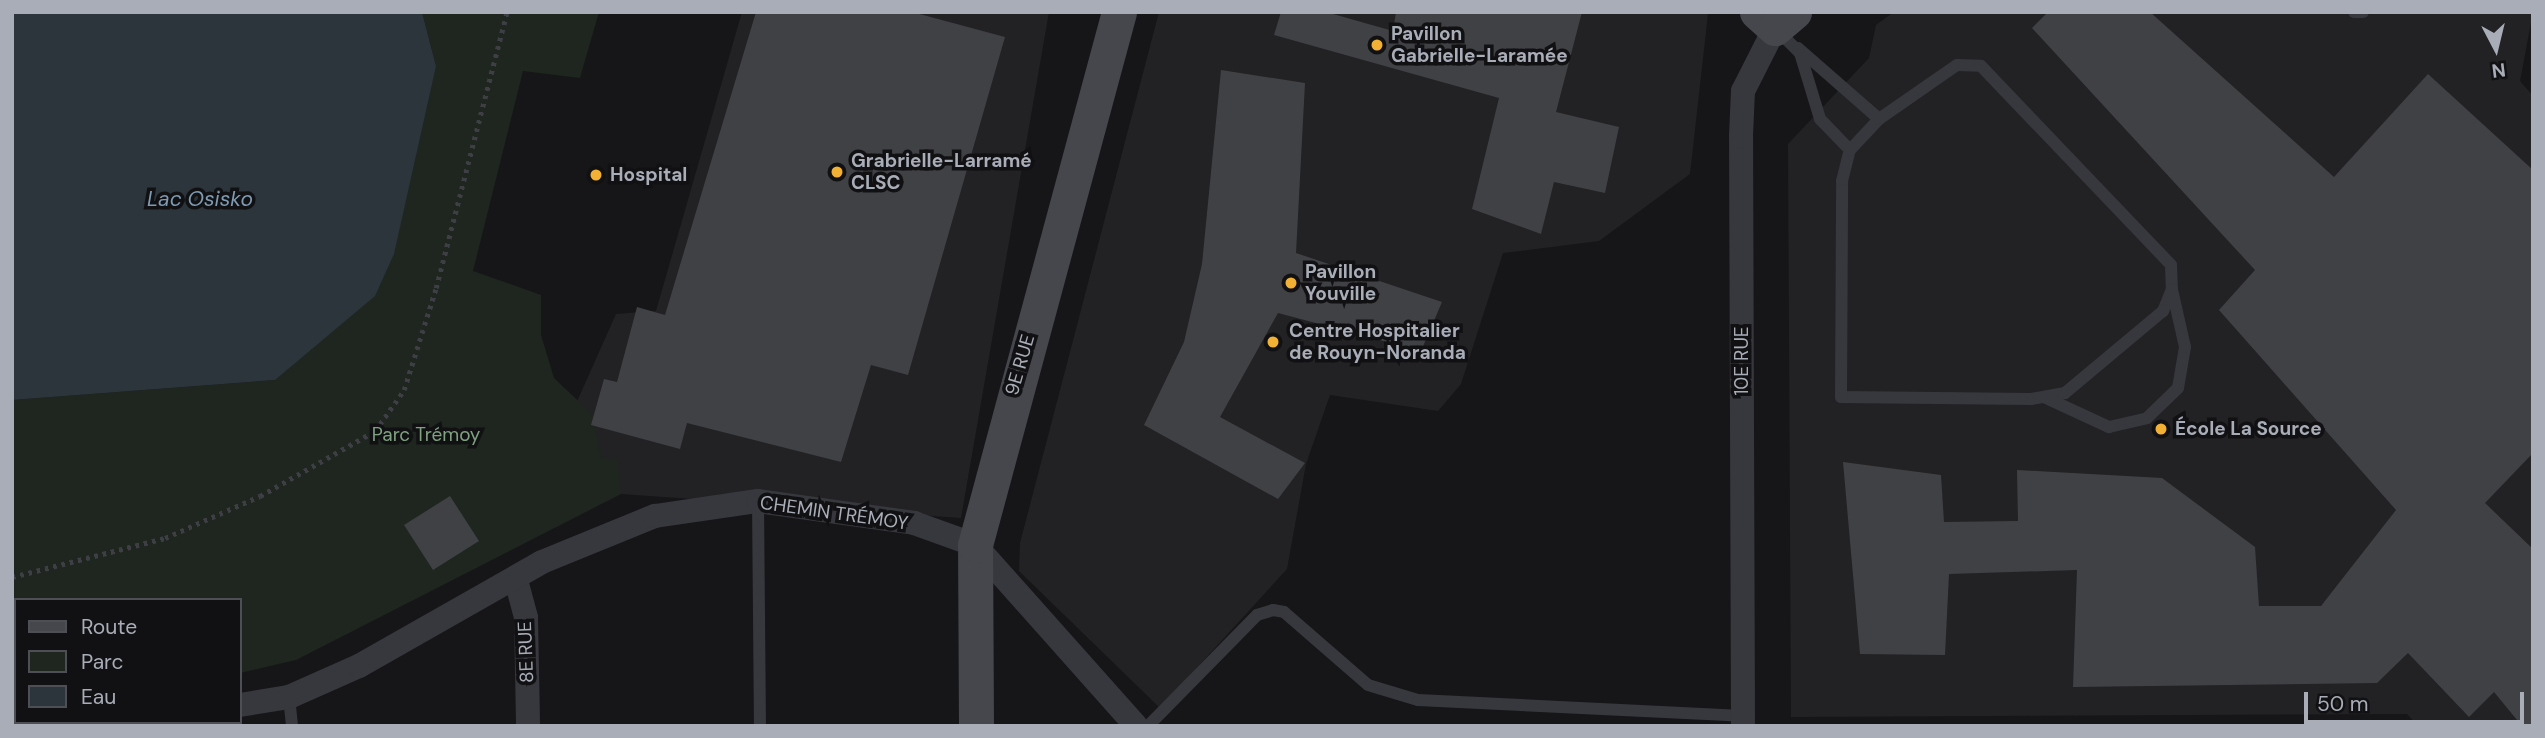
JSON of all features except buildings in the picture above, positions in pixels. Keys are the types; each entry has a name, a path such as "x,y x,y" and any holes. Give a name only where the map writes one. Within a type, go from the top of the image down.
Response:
{"street":[{"name":"9E RUE","path":"976,726 975,545 1119,12"},
{"name":"10E RUE","path":"1743,721 1741,125 1743,91 1775,18"},
{"name":"CHEMIN TRÉMOY","path":"242,705 289,696 516,580 655,516 758,501 914,523 975,545 1136,726"},
{"name":"8E RUE","path":"516,580 526,618 528,726"}],"lane":[{"path":"2354,12 2363,12"},
{"path":"1775,18 1879,119"},
{"path":"1775,18 1800,53 1820,119 1850,150"},
{"path":"2044,397 2109,427 2147,418 2178,388 2185,347 2172,289 2171,265 1981,66 1957,65 1935,76 1879,119 1850,150 1842,181 1842,397 2044,397 2065,393 2163,311 2172,289"},
{"path":"758,501 761,726"},
{"path":"1148,726 1257,615 1273,610 1284,612 1368,685 1418,700 1743,721"},
{"path":"289,696 292,726"}],"path":[{"path":"12,577 165,538 260,496 375,431 404,390 424,326 507,12"}],"shaded area":[{"name":"Grabrielle-Larramé CLSC","path":"742,12 1049,12 961,518 621,494 571,415 616,314 656,311"},
{"name":"Centre Hospitalier de Rouyn-Noranda","path":"1159,12 1708,14 1690,174 1599,241 1503,253 1461,384 1438,411 1330,395 1306,464 1287,569 1160,708 1019,571 1020,543"},
{"name":"École La Source","path":"1894,12 2533,12 2520,81 2533,96 2533,726 2418,726 2407,714 1791,717 1788,144 1869,58 1876,25"}],"green space":[{"name":"Parc Trémoy","path":"422,12 599,12 580,78 523,71 473,271 541,295 541,335 554,378 593,415 601,458 617,460 621,494 296,660 242,673 242,598 14,598 12,668 12,400 275,380 436,66"}],"water":[{"name":"Lac Osisko","path":"12,12 422,12 436,66 394,254 375,296 275,380 12,400"}],"place":[{"name":"Pavillon Gabrielle-Laramée","path":"1377,45"},
{"name":"Grabrielle-Larramé CLSC","path":"837,172"},
{"name":"Hospital","path":"596,175"},
{"name":"Pavillon Youville","path":"1291,283"},
{"name":"Centre Hospitalier de Rouyn-Noranda","path":"1273,342"},
{"name":"École La Source","path":"2161,429"}]}
